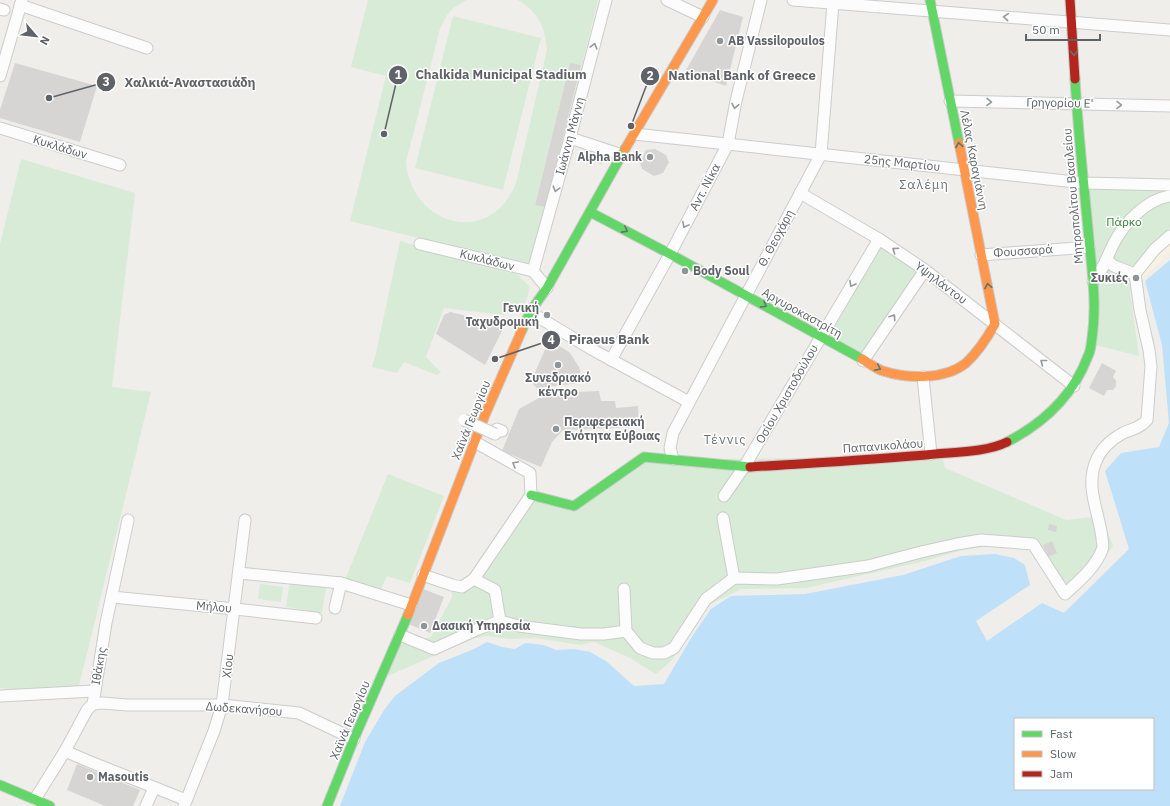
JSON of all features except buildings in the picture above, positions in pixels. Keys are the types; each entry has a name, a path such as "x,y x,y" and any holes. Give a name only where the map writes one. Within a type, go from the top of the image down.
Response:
{"street":[{"name":"Ιωάννη Μὰγνη","path":"533,271 606,0"},
{"path":"667,0 703,17"},
{"name":"Χαϊνά Γεωργίου","path":"327,806 354,739 400,635 474,442 530,312 547,288 622,155 713,0"},
{"name":"Αντ. Νίκα","path":"611,360 670,254 728,144 736,101 761,0"},
{"path":"793,0 833,3 931,5 1072,22 1170,30"},
{"name":"Μητροπολίτου Βασιλείου","path":"1070,0 1076,104 1093,281 1094,319 1090,355 1074,386"},
{"path":"0,76 3,54 21,2 148,48"},
{"name":"Θ. Θεοχάρη","path":"673,459 670,448 671,438 820,154 833,3"},
{"name":"Λέλας Καραγιάννη","path":"931,5 995,324"},
{"name":"Γρηγορίου Ε'","path":"950,101 1170,106"},
{"name":"Κυκλάδων","path":"0,128 120,165"},
{"name":"25ης Μαρτίου","path":"635,134 1084,183 1170,185"},
{"path":"570,138 622,155"},
{"name":"Υψηλάντου","path":"800,193 879,239 925,270 1074,386"},
{"path":"1093,281 1101,272 1114,243 1132,219 1154,201 1170,196"},
{"name":"Αργυροκαστρίτη","path":"590,212 746,295 883,371 910,377 923,377 955,370 965,364 975,354 995,324"},
{"path":"624,589 626,631 640,648 653,653 664,653 674,648 706,599 734,578 777,578 868,566 921,552 981,540 1033,544 1065,594 1093,567 1103,549 1101,529 1094,503 1092,479 1096,460 1103,448 1113,439 1141,426 1147,420 1151,366 1140,310 1135,274 1155,248 1170,236"},
{"name":"Οσίου Χριστοδούλου","path":"724,496 744,467 879,239"},
{"name":"Κυκλάδων","path":"420,244 533,271"},
{"name":"Φουσσαρά","path":"981,254 1089,247"},
{"path":"1106,260 1114,266 1135,274"},
{"path":"863,361 925,270"},
{"path":"533,271 547,288"},
{"path":"530,312 611,360 689,402"},
{"path":"923,377 931,454"},
{"name":"Παπανικολάου","path":"531,495 574,506 644,457 744,467 931,454 988,448 1022,434 1040,422 1058,405 1074,386"},
{"path":"464,420 495,434 497,429 502,431"},
{"path":"423,575 462,587 474,579 531,495 530,473 474,442"},
{"path":"723,518 734,578"},
{"name":"Ιθάκης","path":"93,704 94,691 128,520"},
{"name":"Χίου","path":"185,803 214,731 222,705 240,573 245,520"},
{"path":"240,573 342,584 411,606"},
{"path":"474,579 495,590 500,622"},
{"path":"335,608 342,584"},
{"name":"Μήλου","path":"112,597 235,608 316,618"},
{"path":"400,635 434,649 478,629 500,622 581,634 604,634 626,631"},
{"path":"0,696 94,691"},
{"name":"Δωδεκανήσου","path":"93,704 102,703 127,706 222,705 299,713 354,739"},
{"path":"35,799 65,751 87,710 93,704"},
{"path":"65,751 154,788 185,803"},
{"path":"0,785 50,806"},
{"path":"146,806 154,788"}],"green space":[{"path":"368,0 467,0 457,5 450,12 440,29 406,162 411,184 422,201 436,214 454,221 472,222 489,216 504,203 516,183 547,50 545,34 539,21 525,4 518,0 598,0 532,266 350,221 386,76 351,67","holes":["570,63 581,66 546,207 535,204"]},
{"path":"453,16 541,38 503,190 415,168"},
{"path":"21,159 135,193 112,387 151,392 77,694 0,688 0,244"},
{"name":"Πάρκο","path":"1084,183 1170,185 1170,232 1134,268 1130,292 1139,356 1091,344"},
{"path":"879,239 925,270 863,361 821,337"},
{"path":"400,241 518,275 530,287 525,304 504,315 444,308 426,357 441,372 437,375 404,362 397,373 372,367"},
{"path":"942,456 945,468 1066,520 1102,516 1113,546 1096,569 1063,599 1029,547 1003,544 962,550 925,561 806,588 741,589 709,605 672,660 656,674 630,658 594,642 580,645 535,638 510,639 487,636 475,638 385,677 398,645 431,637 452,597 451,588 461,590 532,497 574,508 646,460"},
{"path":"388,474 444,496 410,583 387,576 380,591 345,580"},
{"path":"290,582 326,588 322,613 286,607"},
{"path":"260,584 283,587 281,602 258,599"}],"sand":[{"name":"Συκιές","path":"1170,228 1170,253 1141,280 1149,319 1139,326 1129,276"}],"water":[{"path":"1170,260 1170,806 340,806 365,742 384,710 395,696 439,663 472,650 487,642 502,647 515,649 525,643 544,645 556,650 574,649 590,652 606,661 634,686 664,684 693,635 711,609 731,596 805,594 903,575 961,556 995,554 1014,558 1025,565 1030,585 976,621 987,641 1042,603 1064,613 1129,549 1105,471 1121,453 1159,447 1169,423 1162,345 1145,281"}],"traffic: fast":[{"path":"930,0 959,143"},
{"path":"1007,442 1045,417 1066,396 1082,370 1090,350 1094,313 1094,288 1079,139 1075,79"},
{"path":"522,330 530,312 547,288 625,149"},
{"path":"590,212 862,359"},
{"path":"531,495 574,506 644,457 750,467"},
{"path":"327,806 354,739 408,615"},
{"path":"0,785 50,806"}],"traffic: slow":[{"path":"625,149 713,0"},
{"path":"862,359 880,370 904,376 926,376 948,373 957,369 970,359 982,345 995,324 959,143"},
{"path":"408,615 485,415 522,330"}],"traffic: jam":[{"path":"1070,0 1075,79"},
{"path":"750,467 866,460 962,452 981,450 1007,442"}],"place":[{"name":"AB Vassilopoulos","path":"720,41"},
{"name":"Χαλκιά-Αναστασιάδη","path":"49,98"},
{"name":"National Bank of Greece","path":"631,126"},
{"name":"Chalkida Municipal Stadium","path":"384,134"},
{"name":"Alpha Bank","path":"650,157"},
{"name":"Body Soul","path":"685,271"},
{"name":"Συκιές","path":"1136,278"},
{"name":"Γενική Ταχυδρομική","path":"547,315"},
{"name":"Piraeus Bank","path":"495,359"},
{"name":"Συνεδριακό κέντρο","path":"558,365"},
{"name":"Περιφερειακή Ενότητα Εύβοιας","path":"556,429"},
{"name":"Δασική Υπηρεσία","path":"424,626"},
{"name":"Masoutis","path":"90,777"}],"district":[{"name":"Σαλέμη","path":"924,184"},
{"name":"Τέννις","path":"725,439"}]}
